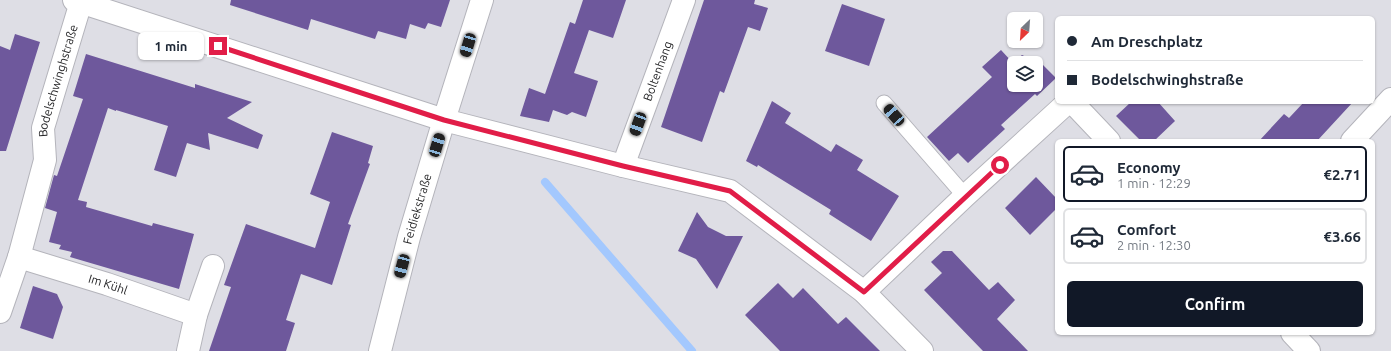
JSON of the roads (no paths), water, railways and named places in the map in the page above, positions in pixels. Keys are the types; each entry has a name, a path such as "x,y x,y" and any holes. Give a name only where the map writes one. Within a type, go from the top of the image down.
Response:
{"street":[{"name":"Feidiekstraße","path":"380,351 410,237 444,120 482,0"},
{"name":"Boltenhang","path":"623,166 684,0"},
{"name":"Bodelschwinghstraße","path":"19,257 46,160 43,128 77,1 444,120"},
{"path":"1354,139 1391,99"},
{"path":"864,292 965,196 1066,104"},
{"path":"1074,104 1107,139"},
{"path":"444,120 623,166 730,191 864,292 922,351"},
{"path":"0,312 19,257"},
{"name":"Im Kühl","path":"19,257 107,284 196,315"},
{"path":"188,351 196,315 212,266"},
{"path":"1294,335 1309,351"}],"lane":[{"path":"884,103 965,196"}],"waterway":[{"path":"545,182 692,351"}]}
